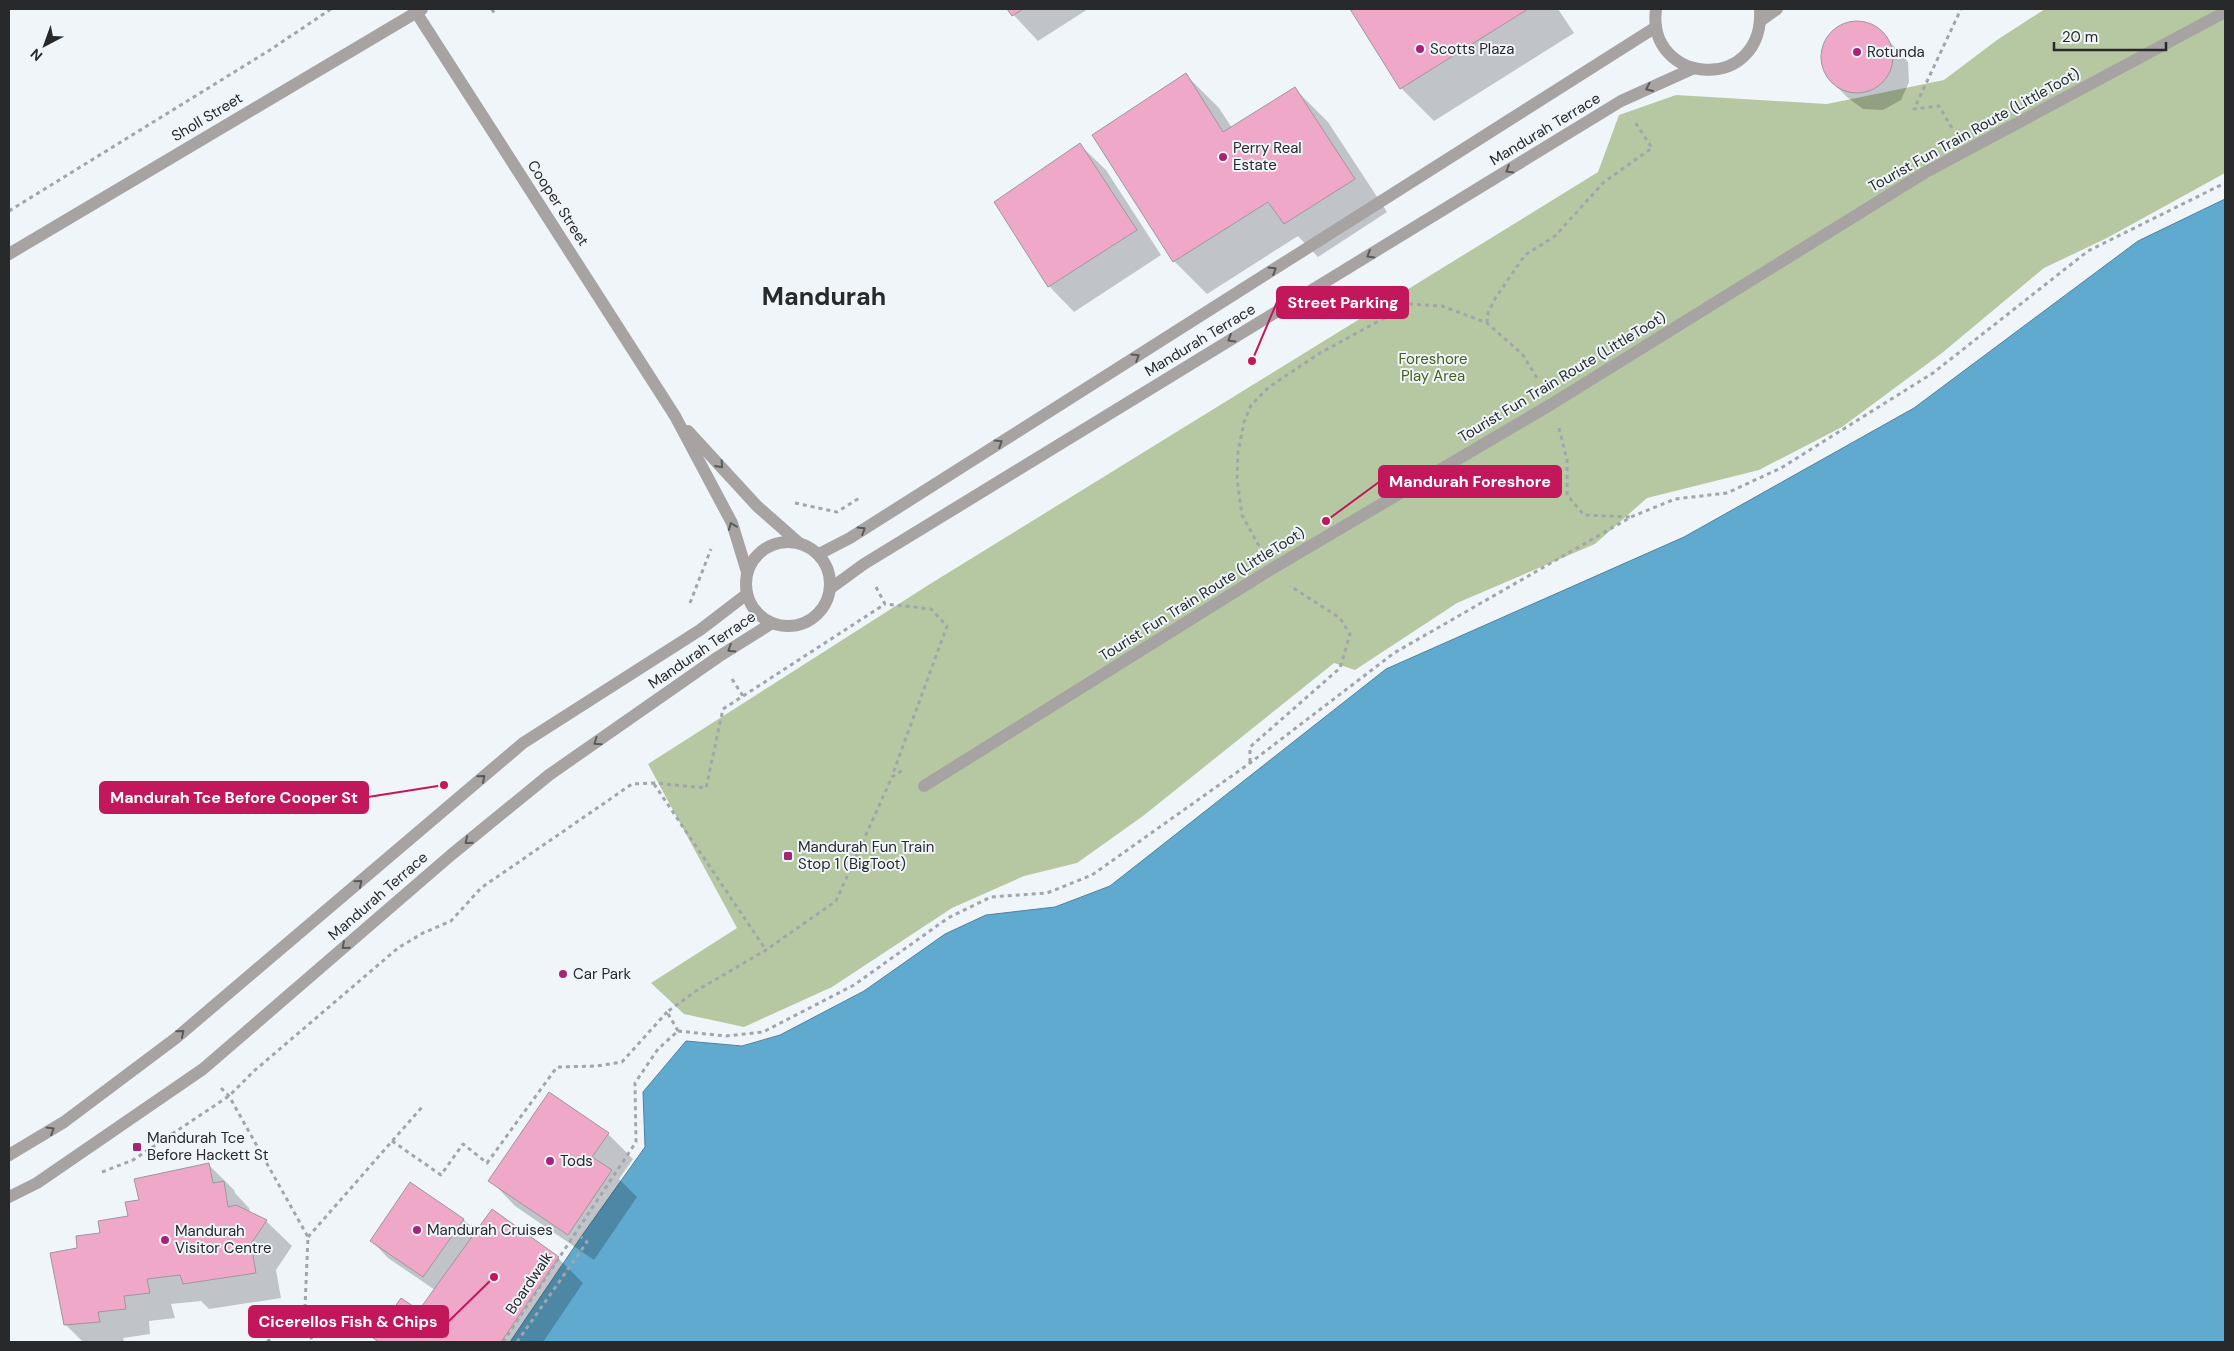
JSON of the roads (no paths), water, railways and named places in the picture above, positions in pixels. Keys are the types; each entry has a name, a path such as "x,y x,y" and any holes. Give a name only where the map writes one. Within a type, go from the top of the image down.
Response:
{"street":[{"path":"1656,9 1656,27 1661,41 1669,53 1680,63 1709,71 1725,68 1738,61 1750,50 1757,37 1760,15 1777,9"},
{"name":"Sholl Street","path":"9,254 418,10"},
{"name":"Cooper Street","path":"418,10 675,416 732,523 747,572"},
{"name":"Tourist Fun Train Route (LittleToot)","path":"924,786 1273,568 1550,405 1926,172 2225,12"},
{"name":"Mandurah Terrace","path":"819,554 850,538 1656,27"},
{"name":"Mandurah Terrace","path":"831,588 864,564 1621,101 1694,68"},
{"name":"Cooper Street","path":"675,416 757,506 799,543"},
{"path":"786,542 799,543 819,554 830,576 831,588 828,601 821,612 811,621 798,626 772,624 752,606 747,594 747,572 753,560 762,550 786,542"},
{"name":"Mandurah Terrace","path":"9,1155 64,1122 176,1038 523,742 700,630 747,594"},
{"name":"Mandurah Terrace","path":"9,1197 37,1183 203,1069 451,854 549,775 718,657 772,624"}],"water":[{"path":"2225,199 2225,1342 510,1342 645,1147 643,1092 686,1041 742,1046 780,1035 864,991 945,934 986,915 1055,907 1110,886 1386,669 1684,537 1914,408 2138,241"}],"place":[{"name":"Scotts Plaza","path":"1420,49"},
{"name":"Rotunda","path":"1857,52"},
{"name":"Perry Real Estate","path":"1223,157"},
{"name":"Street Parking","path":"1252,361"},
{"name":"Mandurah Foreshore","path":"1326,521"},
{"name":"Mandurah Tce Before Cooper St","path":"444,785"},
{"name":"Mandurah Fun Train Stop 1 (BigToot)","path":"788,856"},
{"name":"Car Park","path":"563,974"},
{"name":"Mandurah Tce Before Hackett St","path":"137,1147"},
{"name":"Tods","path":"550,1161"},
{"name":"Mandurah Cruises","path":"417,1230"},
{"name":"Mandurah Visitor Centre","path":"165,1240"},
{"name":"Cicerellos Fish & Chips","path":"494,1277"}],"district":[{"name":"Mandurah","path":"824,296"}],"park label":[{"name":"Foreshore Play Area","path":"1433,368"}]}
